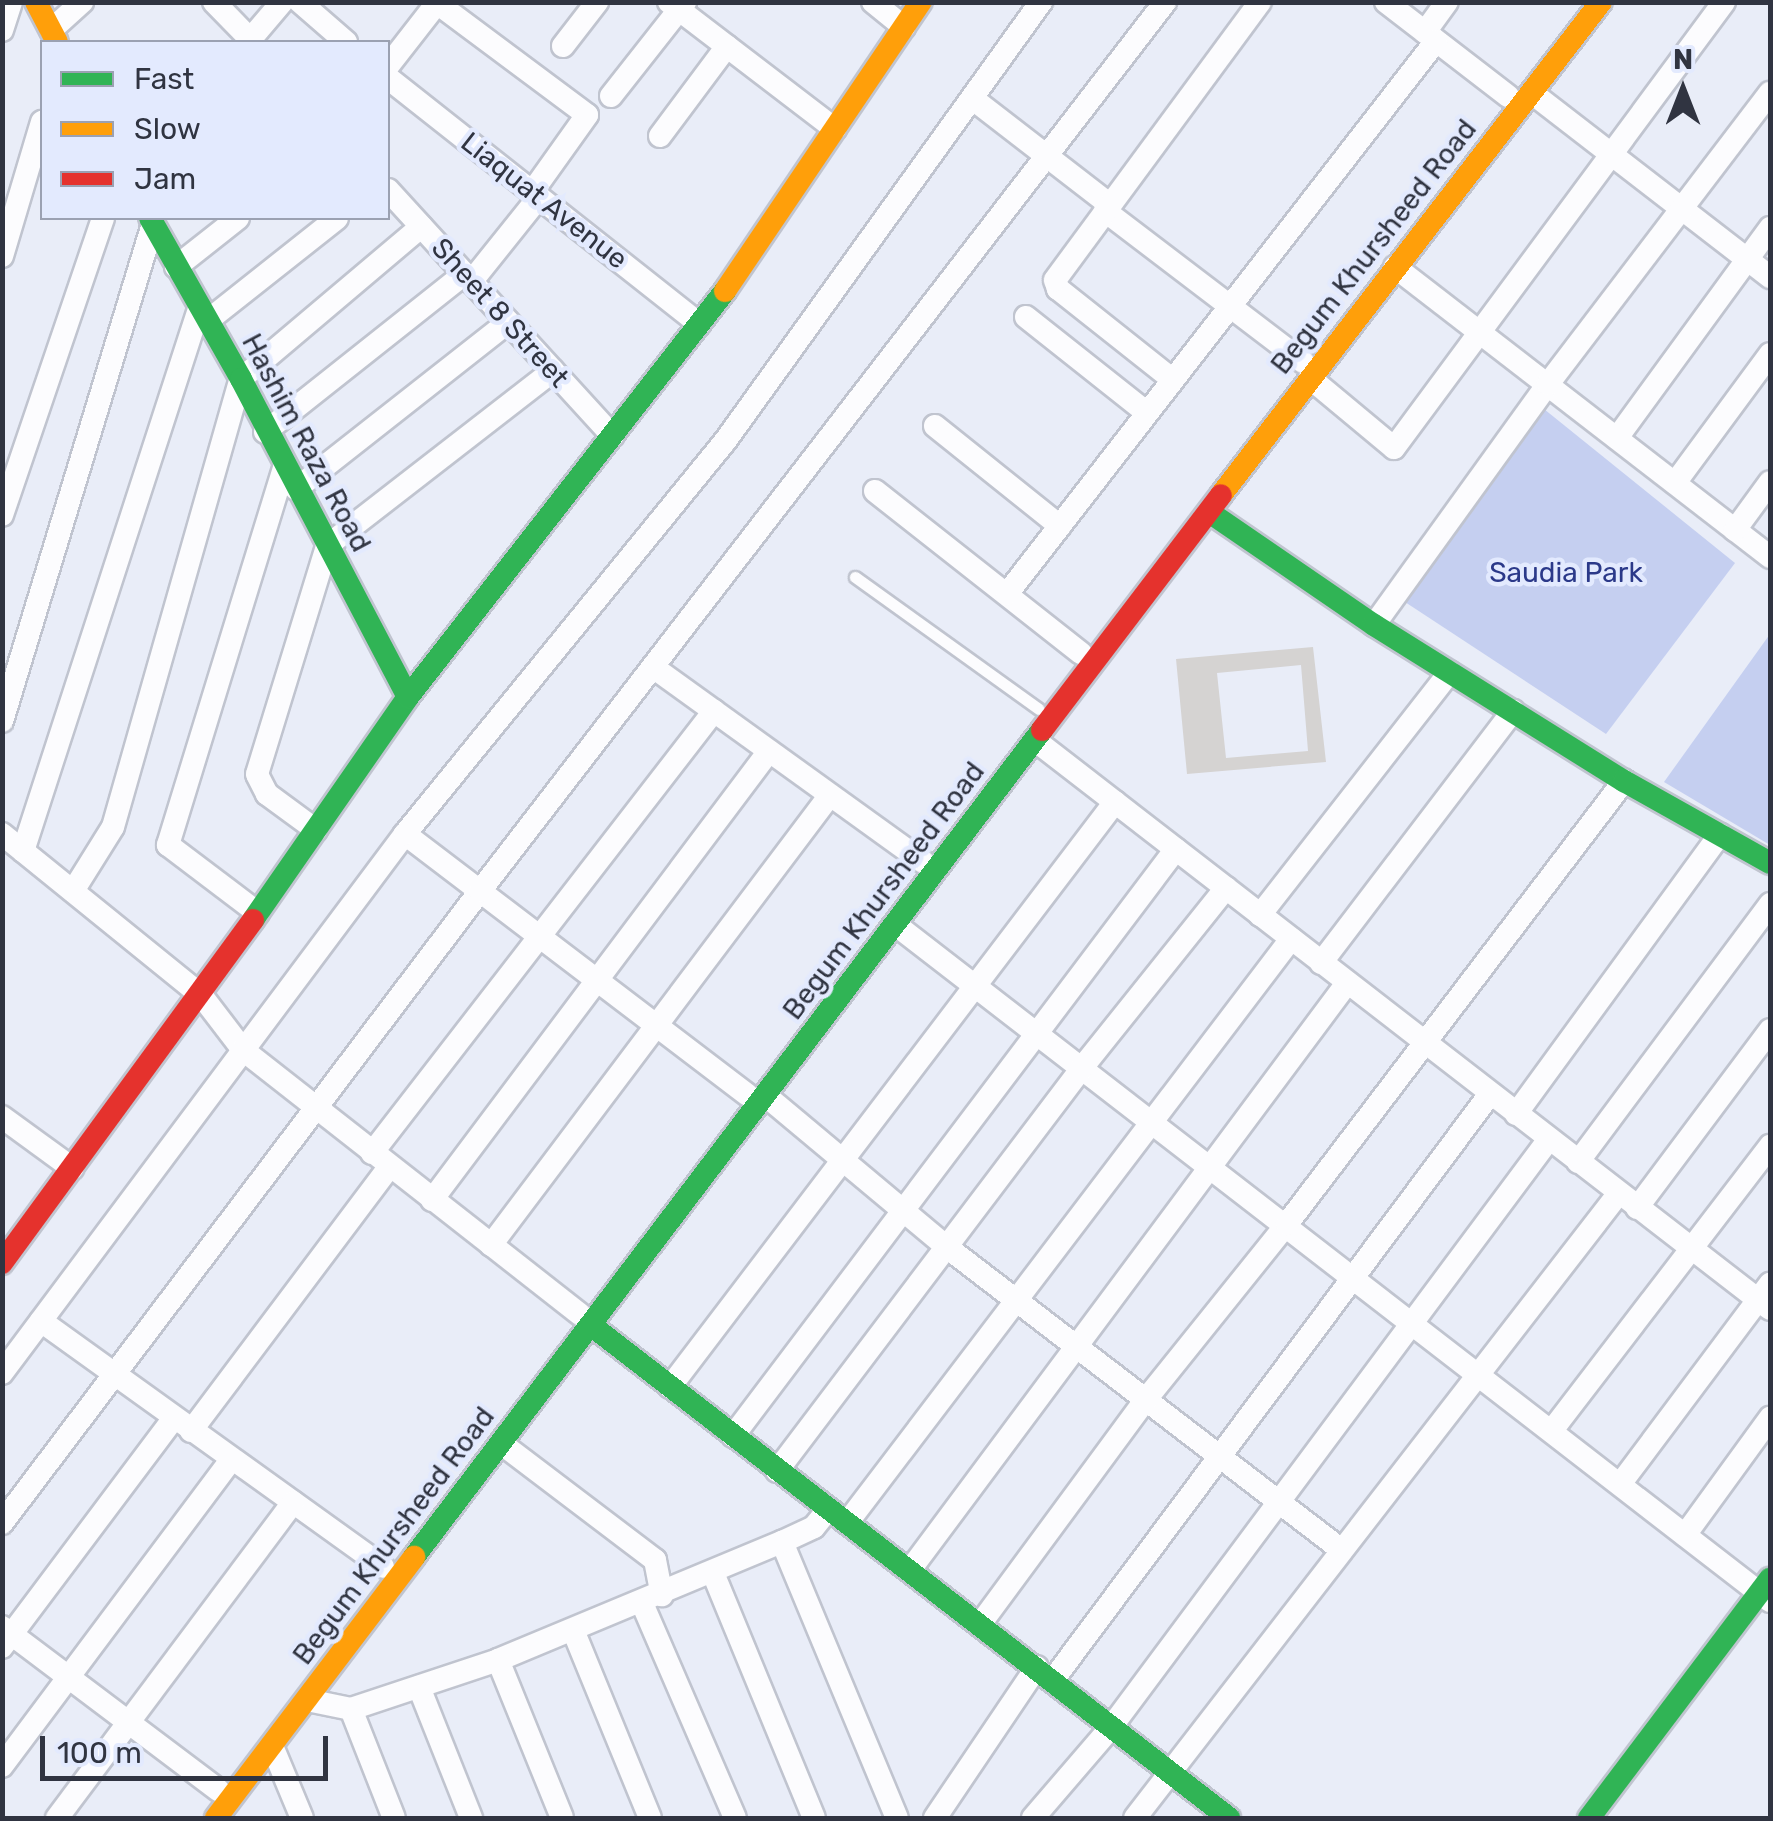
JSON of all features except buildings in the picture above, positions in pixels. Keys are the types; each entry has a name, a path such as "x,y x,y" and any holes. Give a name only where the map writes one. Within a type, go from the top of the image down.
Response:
{"main road":[{"path":"36,2 54,36"},
{"path":"2,1263 201,995 408,697 700,324 921,2"},
{"name":"Begum Khursheed Road","path":"196,1818 383,1567 586,1320 823,1008 923,862 1209,512 1307,370 1580,2"},
{"name":"Begum Khursheed Road","path":"823,1008 896,925 1036,741 1046,714 1082,654 1602,2"},
{"name":"Hashim Raza Road","path":"152,221 408,697"},
{"path":"1209,512 1374,625 1513,712 1770,863"},
{"path":"586,1320 1230,1818"},
{"name":"Begum Khursheed Road","path":"216,1818 502,1444 586,1320"},
{"path":"1589,1818 1767,1591"}],"street":[{"path":"2,30 11,2"},
{"path":"54,36 82,2"},
{"path":"214,2 249,40"},
{"path":"253,40 282,2"},
{"path":"300,2 344,40"},
{"path":"563,46 597,2"},
{"path":"873,2 904,27"},
{"path":"2,1373 405,834 726,440 1041,2"},
{"path":"2,1523 480,891 1166,2"},
{"path":"1173,380 1056,284 1057,276 1260,2"},
{"path":"1386,2 1508,96"},
{"path":"1007,594 1230,306 1430,36 1446,2"},
{"path":"973,99 1230,306 1394,448 1724,2"},
{"path":"265,432 468,278 536,194 587,115 437,3 390,63"},
{"path":"612,96 677,5 835,129"},
{"path":"660,136 727,46"},
{"name":"Liaquat Avenue","path":"390,80 700,324"},
{"path":"1532,92 1770,277"},
{"path":"1374,625 1548,384 1770,93"},
{"path":"2,256 40,129"},
{"name":"Sheet 8 Street","path":"390,192 612,436"},
{"path":"2,515 102,220"},
{"path":"176,266 235,220"},
{"path":"23,851 202,315 334,220"},
{"path":"2,721 152,221"},
{"path":"73,891 114,827 240,379 421,227"},
{"path":"1617,438 1770,228"},
{"path":"1395,266 1770,557"},
{"path":"1026,317 1147,413"},
{"path":"296,489 508,322"},
{"path":"1675,482 1770,354"},
{"path":"316,830 267,794 257,774 326,546 553,371"},
{"path":"936,426 1060,526"},
{"path":"258,913 168,844 284,467"},
{"path":"1735,530 1770,482"},
{"path":"875,490 1082,654"},
{"path":"653,667 923,862"},
{"path":"1260,915 1450,672"},
{"path":"218,1790 70,1677 6,1636 182,1425 381,1160 539,936 714,711"},
{"path":"1321,962 1513,712"},
{"path":"1036,741 1692,1249 1767,1298 1621,1483"},
{"path":"432,1200 769,751"},
{"path":"981,1623 1148,1398 1287,1224 1624,780"},
{"path":"491,1245 830,794"},
{"path":"670,1387 1116,802"},
{"path":"2,834 201,995 243,1050 586,1320"},
{"path":"405,834 656,1026 843,1160 948,1248 1341,1550"},
{"path":"1516,1114 1720,834"},
{"path":"733,1436 1176,849"},
{"path":"777,1471 1080,1069 1226,888"},
{"path":"1578,1162 1770,904"},
{"path":"896,925 1686,1534 1767,1591"},
{"path":"307,1700 351,1709 498,1660 652,1599 838,1517 1016,1300 1291,938"},
{"path":"910,1570 1347,983"},
{"path":"1135,1818 1478,1372 1770,1030"},
{"path":"935,1818 1045,1673 1220,1455 1490,1094"},
{"path":"2,1117 72,1168"},
{"path":"1033,1818 1112,1726 1549,1139"},
{"path":"1553,1429 1770,1146"},
{"path":"40,1321 383,1567"},
{"path":"1686,1534 1770,1418"},
{"path":"502,1444 655,1560 652,1599 734,1818"},
{"path":"2,1766 232,1460"},
{"path":"58,1818 292,1503"},
{"path":"782,1542 897,1818"},
{"path":"713,1573 814,1818"},
{"path":"573,1630 650,1818"},
{"path":"498,1660 562,1818"},
{"path":"419,1686 471,1818"},
{"path":"351,1709 394,1818"},
{"path":"272,1746 302,1818"}],"lane":[{"path":"855,576 1046,714"}],"green space":[{"name":"Saudia Park","path":"1544,409 1735,563 1606,734 1405,602"},
{"path":"1770,634 1770,845 1664,782"}],"traffic: fast":[{"path":"151,220 241,379 408,697"},
{"path":"253,920 408,697 725,291"},
{"path":"1209,512 1374,625 1624,781 1770,863"},
{"path":"414,1557 1042,730"},
{"path":"592,1326 1229,1818"},
{"path":"1589,1818 1770,1579"}],"traffic: slow":[{"path":"36,2 56,40"},
{"path":"725,291 921,2"},
{"path":"1221,495 1601,2"},
{"path":"216,1818 414,1557"}],"traffic: jam":[{"path":"1042,730 1221,495"},
{"path":"2,1263 253,920"}]}
